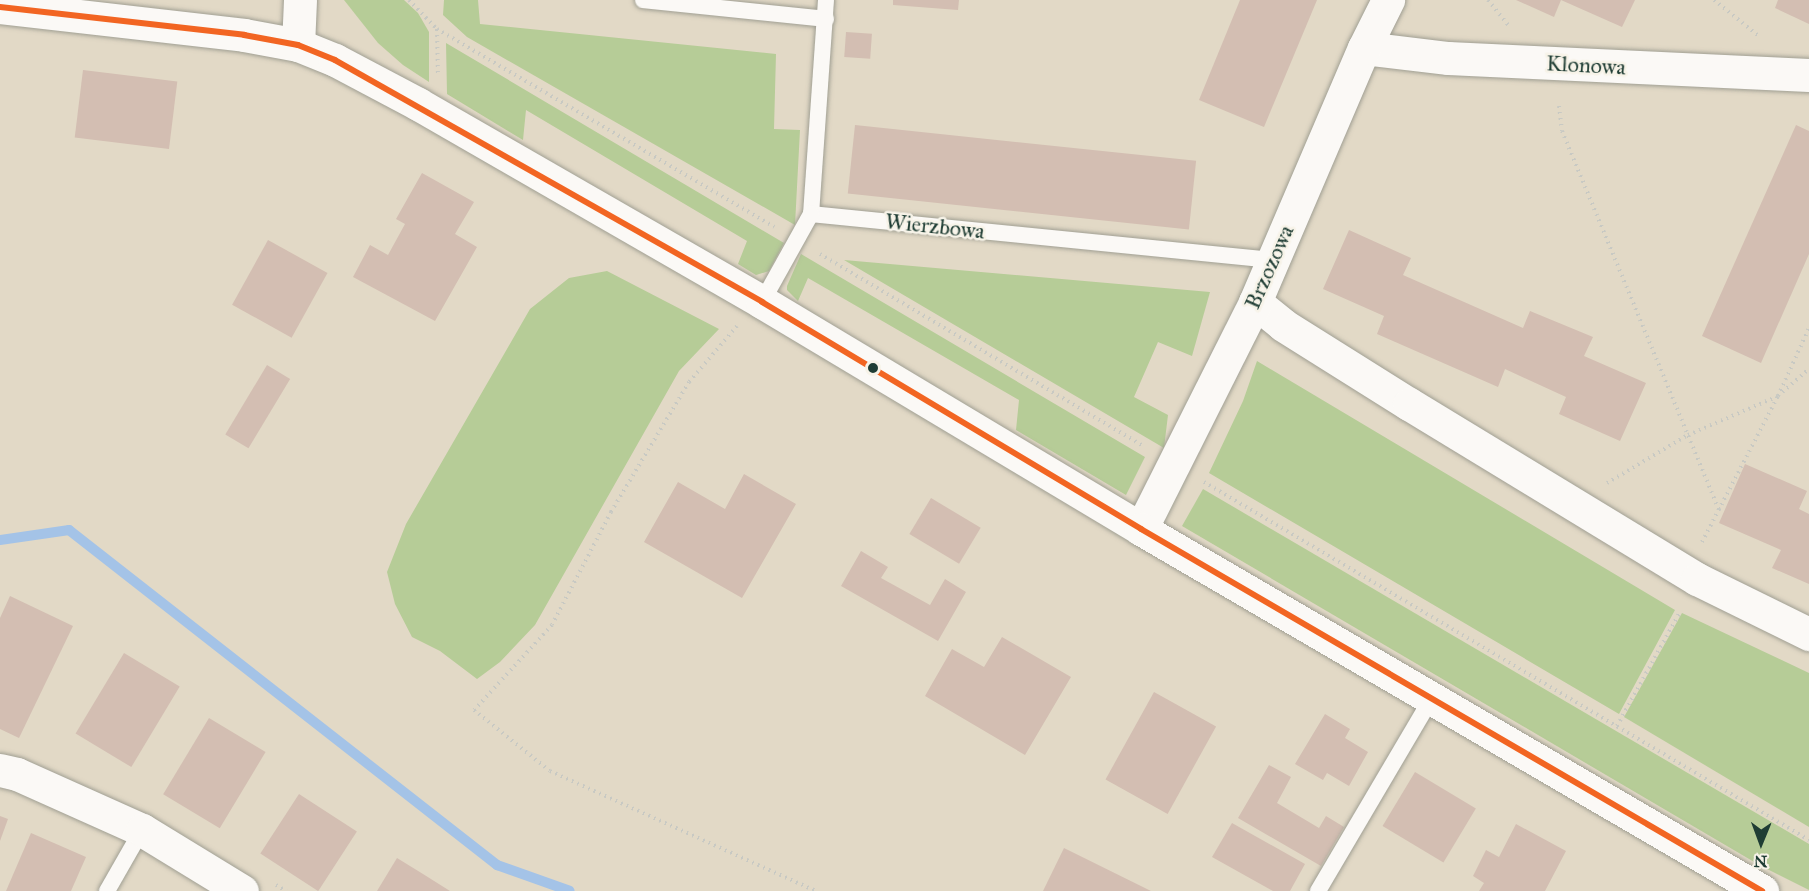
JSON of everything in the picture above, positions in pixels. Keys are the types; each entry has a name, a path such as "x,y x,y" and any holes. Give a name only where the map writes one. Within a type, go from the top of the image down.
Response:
{"street":[{"path":"298,45 300,0"},
{"name":"Brzozowa","path":"1141,529 1255,302 1364,48 1388,0"},
{"path":"0,7 244,35 298,45 335,60 418,104 751,313 1141,529 1762,891"},
{"name":"Klonowa","path":"1364,48 1448,58 1809,75"},
{"path":"1255,302 1283,325 1409,404 1697,579 1809,634"},
{"path":"0,770 18,774 142,830 242,891"}],"lane":[{"path":"644,0 826,19"},
{"path":"751,313 812,214 826,0"},
{"name":"Wierzbowa","path":"812,214 1272,260"},
{"path":"1318,891 1431,699"},
{"path":"107,891 142,830"}],"path":[{"path":"410,0 438,29 1809,840"},
{"path":"1488,0 1507,21 1512,30 1511,36"},
{"path":"1714,0 1764,40"},
{"path":"1559,106 1562,131 1719,510"},
{"path":"751,313 689,382 611,512 552,624 474,710 550,771 816,891"},
{"path":"1699,548 1778,396 1809,328"},
{"path":"1599,488 1688,435 1778,396 1809,369"},
{"path":"1617,726 1680,612"}],"green space":[{"path":"344,0 404,0 418,13 429,32 429,82 403,65 378,43"},
{"path":"444,0 478,0 480,24 776,54 774,129 800,130 795,225 467,37 443,15"},
{"path":"446,43 784,243 769,271 756,275 738,264 747,241 526,110 523,140 447,94"},
{"path":"801,254 1145,457 1126,495 1016,430 1019,400 808,278 798,301 787,290 787,286"},
{"path":"844,260 1210,292 1192,356 1158,342 1134,397 1168,415 1164,448"},
{"path":"607,271 719,329 679,371 535,625 500,662 477,679 440,651 412,637 395,604 387,572 406,524 530,309 569,278"},
{"path":"1257,361 1675,610 1619,714 1209,473 1243,401"},
{"path":"1203,489 1809,844 1809,890 1761,866 1182,526"},
{"path":"1682,613 1809,673 1809,827 1624,717"}],"building":[{"path":"893,0 959,0 958,10 893,5"},
{"path":"1240,0 1317,0 1264,127 1199,100"},
{"path":"1516,0 1561,0 1554,17"},
{"path":"1561,0 1635,0 1622,27"},
{"path":"1778,0 1809,0 1809,24 1775,8"},
{"path":"846,32 872,34 870,59 844,57"},
{"path":"83,70 177,82 169,149 75,137"},
{"path":"855,125 1196,161 1189,229 848,194"},
{"path":"1796,125 1809,131 1809,254 1761,363 1702,336"},
{"path":"422,173 474,202 455,234 477,247 435,321 353,277 370,245 388,255 405,224 396,219"},
{"path":"1349,230 1411,258 1403,275 1523,328 1530,311 1593,337 1584,356 1646,383 1620,441 1559,414 1566,397 1505,369 1498,387 1377,334 1384,316 1323,289"},
{"path":"268,240 327,273 292,338 232,305"},
{"path":"267,365 290,379 248,448 225,434"},
{"path":"1745,464 1807,491 1799,509 1809,514 1809,584 1772,568 1781,550 1719,523"},
{"path":"744,474 796,504 742,598 644,542 678,482 725,509"},
{"path":"931,498 981,528 959,564 909,534"},
{"path":"861,551 888,567 881,578 930,605 945,579 966,592 938,641 841,586"},
{"path":"10,596 73,626 19,738 0,729 0,618"},
{"path":"1002,637 1071,677 1025,755 925,696 952,649 984,667"},
{"path":"124,653 180,686 131,767 76,734"},
{"path":"1154,692 1216,726 1168,814 1106,779"},
{"path":"1325,714 1350,729 1345,738 1368,752 1349,786 1327,773 1323,780 1295,764"},
{"path":"209,718 266,752 220,828 163,794"},
{"path":"1269,765 1291,777 1277,803 1319,828 1326,816 1344,827 1321,866 1238,818"},
{"path":"1415,772 1476,809 1443,863 1383,826"},
{"path":"299,794 357,832 318,891 260,854"},
{"path":"0,816 8,819 0,841"},
{"path":"1232,823 1305,864 1290,891 1273,891 1212,857"},
{"path":"1516,824 1566,851 1545,891 1479,891 1484,883 1473,876 1486,850 1499,857"},
{"path":"31,833 86,857 71,891 6,891"},
{"path":"1064,848 1151,891 1043,891"},
{"path":"397,858 423,874 450,891 377,891"}],"waterway":[{"path":"0,540 69,530 497,865 570,891"}],"transit line":[{"path":"0,7 244,35 298,45 335,60 762,302 1141,529 1762,891"}]}
